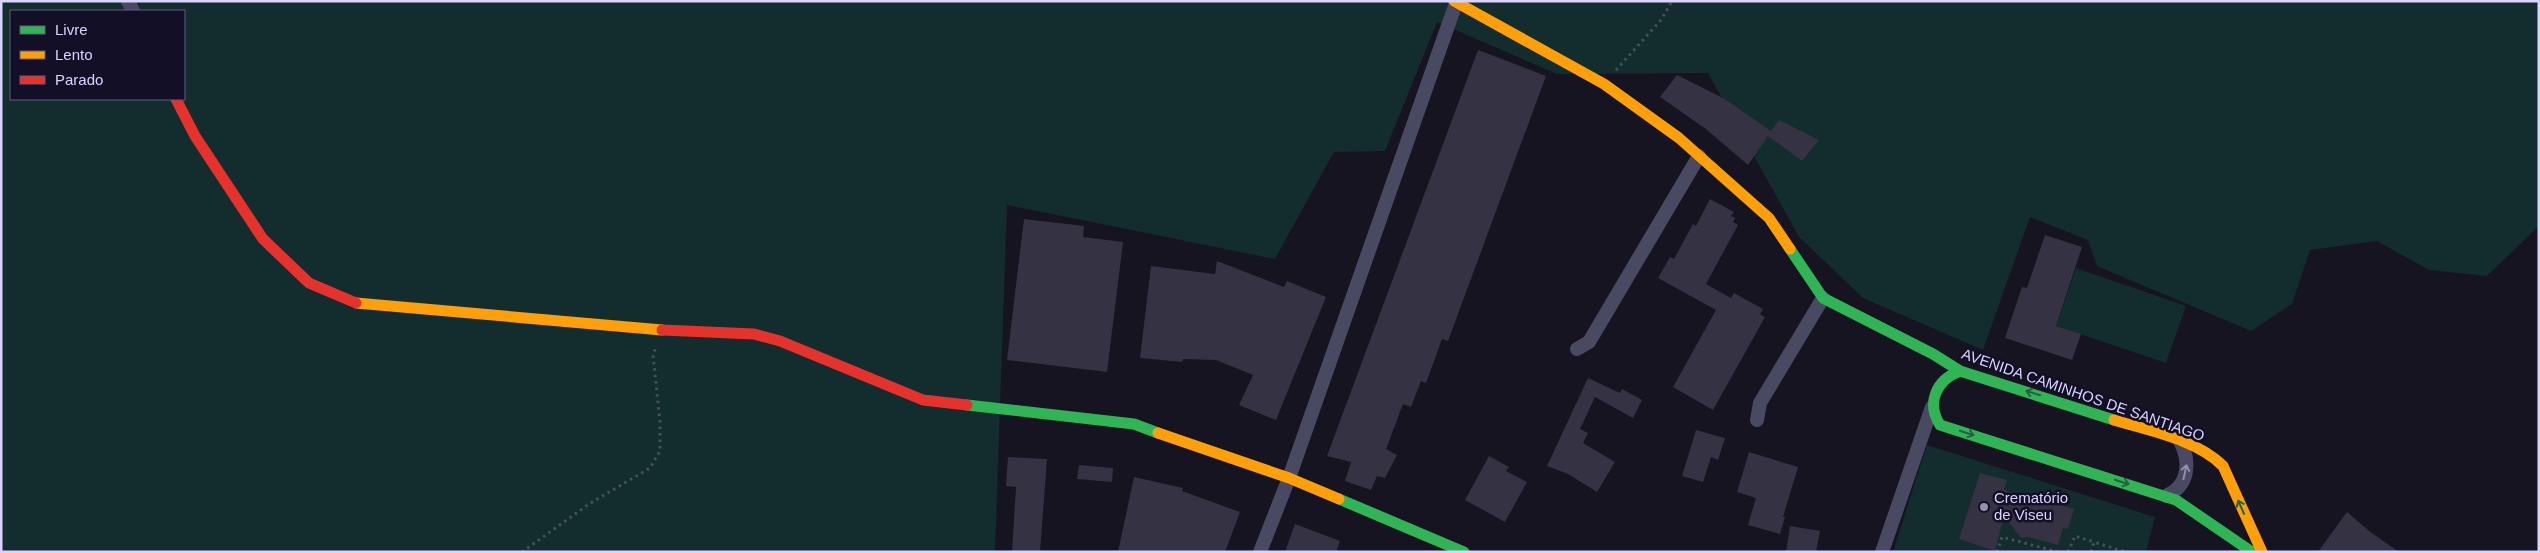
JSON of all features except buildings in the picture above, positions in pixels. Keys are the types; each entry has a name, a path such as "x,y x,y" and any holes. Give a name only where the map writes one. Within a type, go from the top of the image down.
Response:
{"street":[{"name":"AVENIDA CAMINHOS DE SANTIAGO","path":"1455,2 1604,84 1679,138 1769,218 1823,298 1933,354 1960,371 2180,441 2214,458 2223,466 2262,552"},
{"path":"1260,552 1289,478 1455,2"},
{"path":"177,100 195,136 264,239 309,283 357,304 660,330 754,334 780,341 923,400 1134,424 1289,478 1464,552"},
{"path":"1577,349 1589,342 1699,156"},
{"path":"1757,420 1760,403 1823,298"},
{"path":"1882,552 1941,382 1947,376 1960,371"},
{"path":"1932,407 1933,415 1940,425 2176,500 2252,552"},
{"path":"2166,496 2176,492 2183,483 2186,472 2187,460 2180,441"}],"path":[{"path":"1604,84 1661,20 1672,1"},
{"path":"522,552 589,504 650,468 660,451 660,422 654,355 660,330"},
{"path":"2068,552 2075,536 2126,552"},
{"path":"1997,552 2002,537 2058,552"},
{"path":"2090,552 2094,542"}],"green space":[{"path":"1,1 2539,1 2539,226 2487,276 2429,270 2377,241 2310,250 2292,304 2251,331 2097,266 2088,240 2030,217 1983,350 1863,298 1799,237 1708,73 1557,74 1437,22 1385,151 1334,152 1275,259 1007,205 995,552 1,552"},
{"path":"2076,268 2186,306 2166,363 2056,326"},
{"path":"1927,445 2155,517 2146,552 1893,552"}],"traffic: fast":[{"path":"1790,249 1823,298 1933,354 1960,371 2114,420"},
{"path":"1960,371 1945,380 1939,386 1936,393 1934,409 1940,425 2176,500 2252,552"},
{"path":"967,405 1134,424 1158,433"},
{"path":"1339,499 1464,552"}],"traffic: slow":[{"path":"1454,1 1604,84 1679,138 1769,218 1790,249"},
{"path":"356,303 662,330"},
{"path":"2114,420 2186,442 2200,449 2223,466 2262,552"},
{"path":"1158,433 1289,478 1339,499"}],"traffic: jam":[{"path":"177,100 195,136 263,239 309,283 356,303"},
{"path":"662,330 754,334 780,341 923,400 967,405"}],"place":[{"name":"Crematório de Viseu","path":"1984,507"}]}
